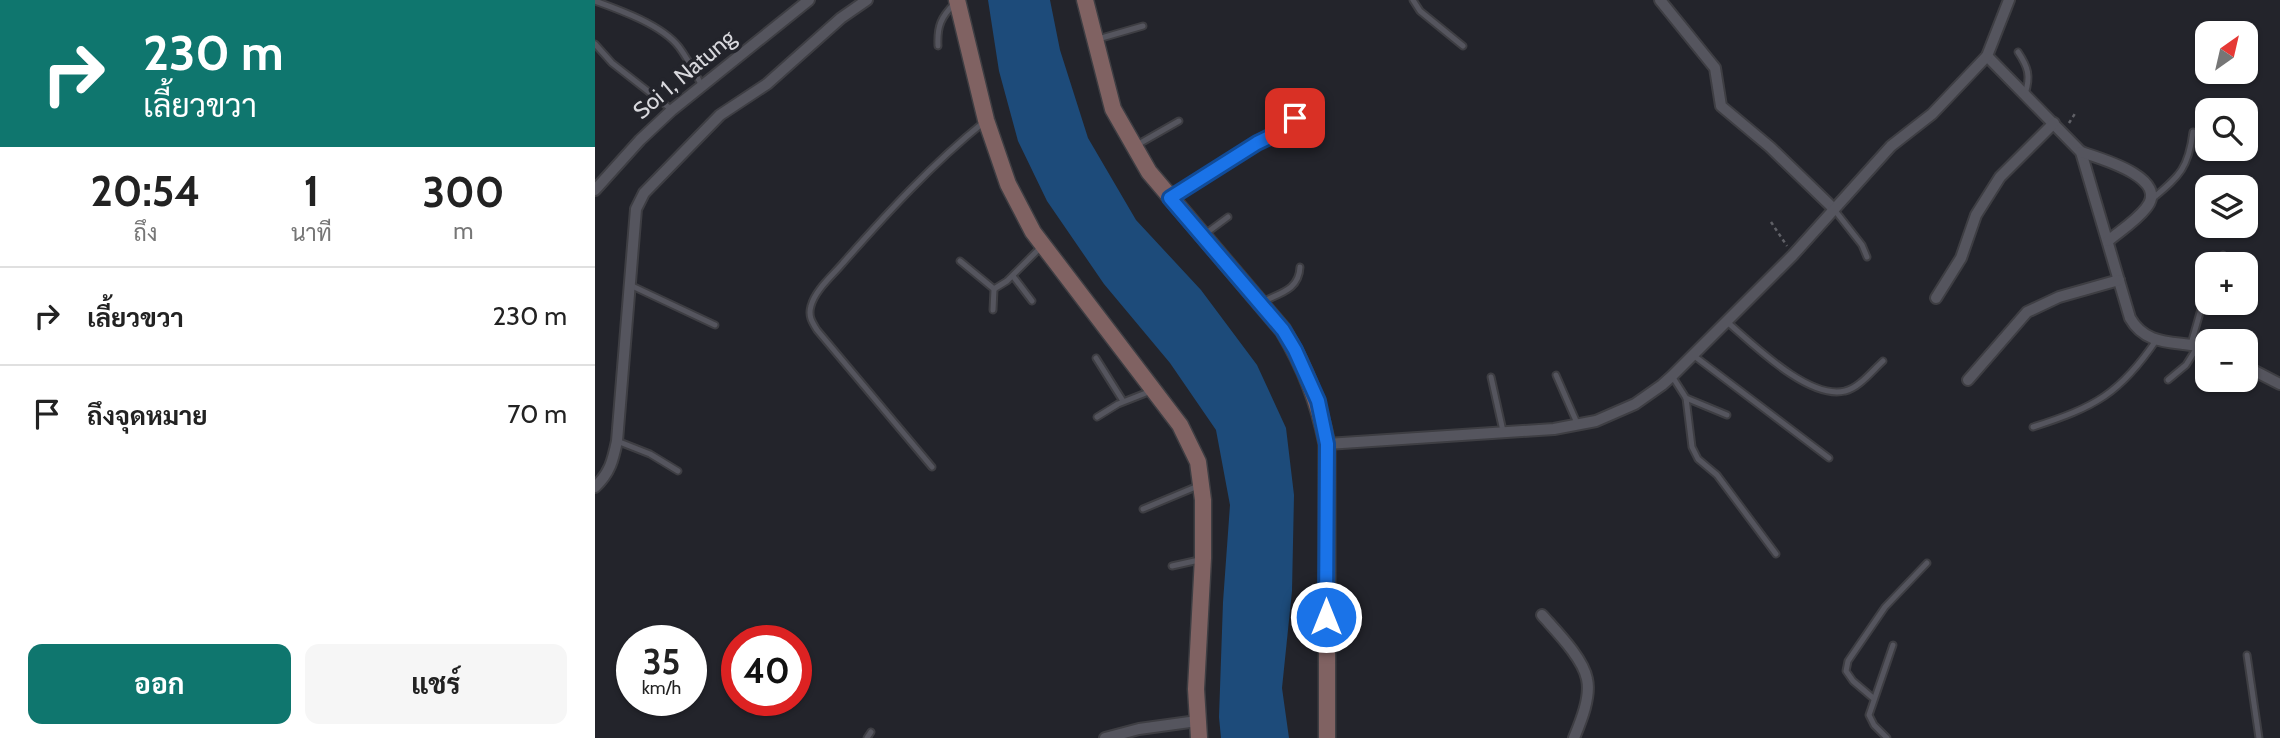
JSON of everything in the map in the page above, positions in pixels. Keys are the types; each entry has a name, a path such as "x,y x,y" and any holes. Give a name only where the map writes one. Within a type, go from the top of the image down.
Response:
{"street":[{"name":"Soi 1, Natung","path":"595,190 640,139 672,110 809,0"},
{"path":"595,487 605,478 613,462 617,441 636,209 644,193 720,115 767,84 841,18 867,0"},
{"path":"1084,0 1113,109 1149,172 1283,330 1318,401 1327,444 1327,738"},
{"path":"1660,0 1715,68 1721,106 1770,147 1833,208"},
{"path":"1327,444 1554,429 1597,421 1635,404 1672,376 1793,255 1891,146 1932,114 1987,56 2009,0"},
{"path":"957,1 986,120 1008,184 1033,232 1155,390 1180,425 1198,462 1203,558 1196,689 1199,738"},
{"path":"1987,56 2081,152 2130,318 2137,330 2157,339 2195,345"},
{"path":"1936,298 1961,258 1976,215 2000,177 2054,123"},
{"path":"2081,152 2134,172 2146,185 2151,200 2146,209 2108,241"},
{"path":"1968,380 2027,312 2059,297 2119,280"},
{"path":"2258,373 2280,384"},
{"path":"1542,615 1581,663 1588,680 1583,716 1574,738"},
{"path":"1105,738 1139,729 1197,721"}],"lane":[{"path":"1413,0 1420,11 1463,46"},
{"path":"595,1 659,30 677,44 702,86"},
{"path":"937,46 941,17 957,1"},
{"path":"1095,40 1143,26"},
{"path":"595,44 612,63 672,110"},
{"path":"2018,52 2028,68 2030,80 2025,94"},
{"path":"1170,198 1257,143 1294,124 1297,103"},
{"path":"932,467 817,330 810,318 811,304 843,263 944,154 986,120"},
{"path":"1135,146 1179,121"},
{"path":"2151,200 2183,171 2193,132"},
{"path":"1833,208 1862,244 1867,257"},
{"path":"1203,236 1228,217"},
{"path":"994,289 1013,276 1043,245"},
{"path":"960,261 994,289"},
{"path":"1261,303 1294,286 1299,279 1300,267"},
{"path":"1013,276 1032,301"},
{"path":"630,285 715,325"},
{"path":"993,310 994,289"},
{"path":"1726,321 1777,364 1812,386 1831,393 1847,391 1882,361"},
{"path":"2033,427 2075,414 2102,400 2138,367 2157,339"},
{"path":"2168,380 2186,365 2195,351"},
{"path":"1693,355 1829,458"},
{"path":"1096,358 1123,401"},
{"path":"1556,374 1577,424"},
{"path":"1672,376 1686,398 1692,447 1698,459 1717,475 1776,554"},
{"path":"1491,377 1503,431"},
{"path":"1097,417 1123,401 1155,390"},
{"path":"1686,398 1727,415"},
{"path":"617,441 650,454 678,471"},
{"path":"1143,509 1201,485"},
{"path":"1172,566 1203,558"},
{"path":"1873,698 1853,681 1846,671 1848,660 1885,607 1927,563"},
{"path":"1887,738 1874,725 1869,715 1893,645"},
{"path":"2247,655 2259,738"},
{"path":"867,738 871,732"}],"path":[{"path":"1772,222 1793,255"}],"water":[{"path":"988,0 1050,0 1060,50 1088,138 1136,220 1201,290 1257,365 1286,428 1294,495 1292,591 1282,688 1289,738 1221,738 1219,717 1223,602 1230,505 1216,430 1170,363 1104,284 1047,201 1018,141 999,71"}],"route":[{"path":"1295,118 1294,124 1288,128 1257,143 1170,198 1283,330 1318,401 1327,444 1326,617"}]}
